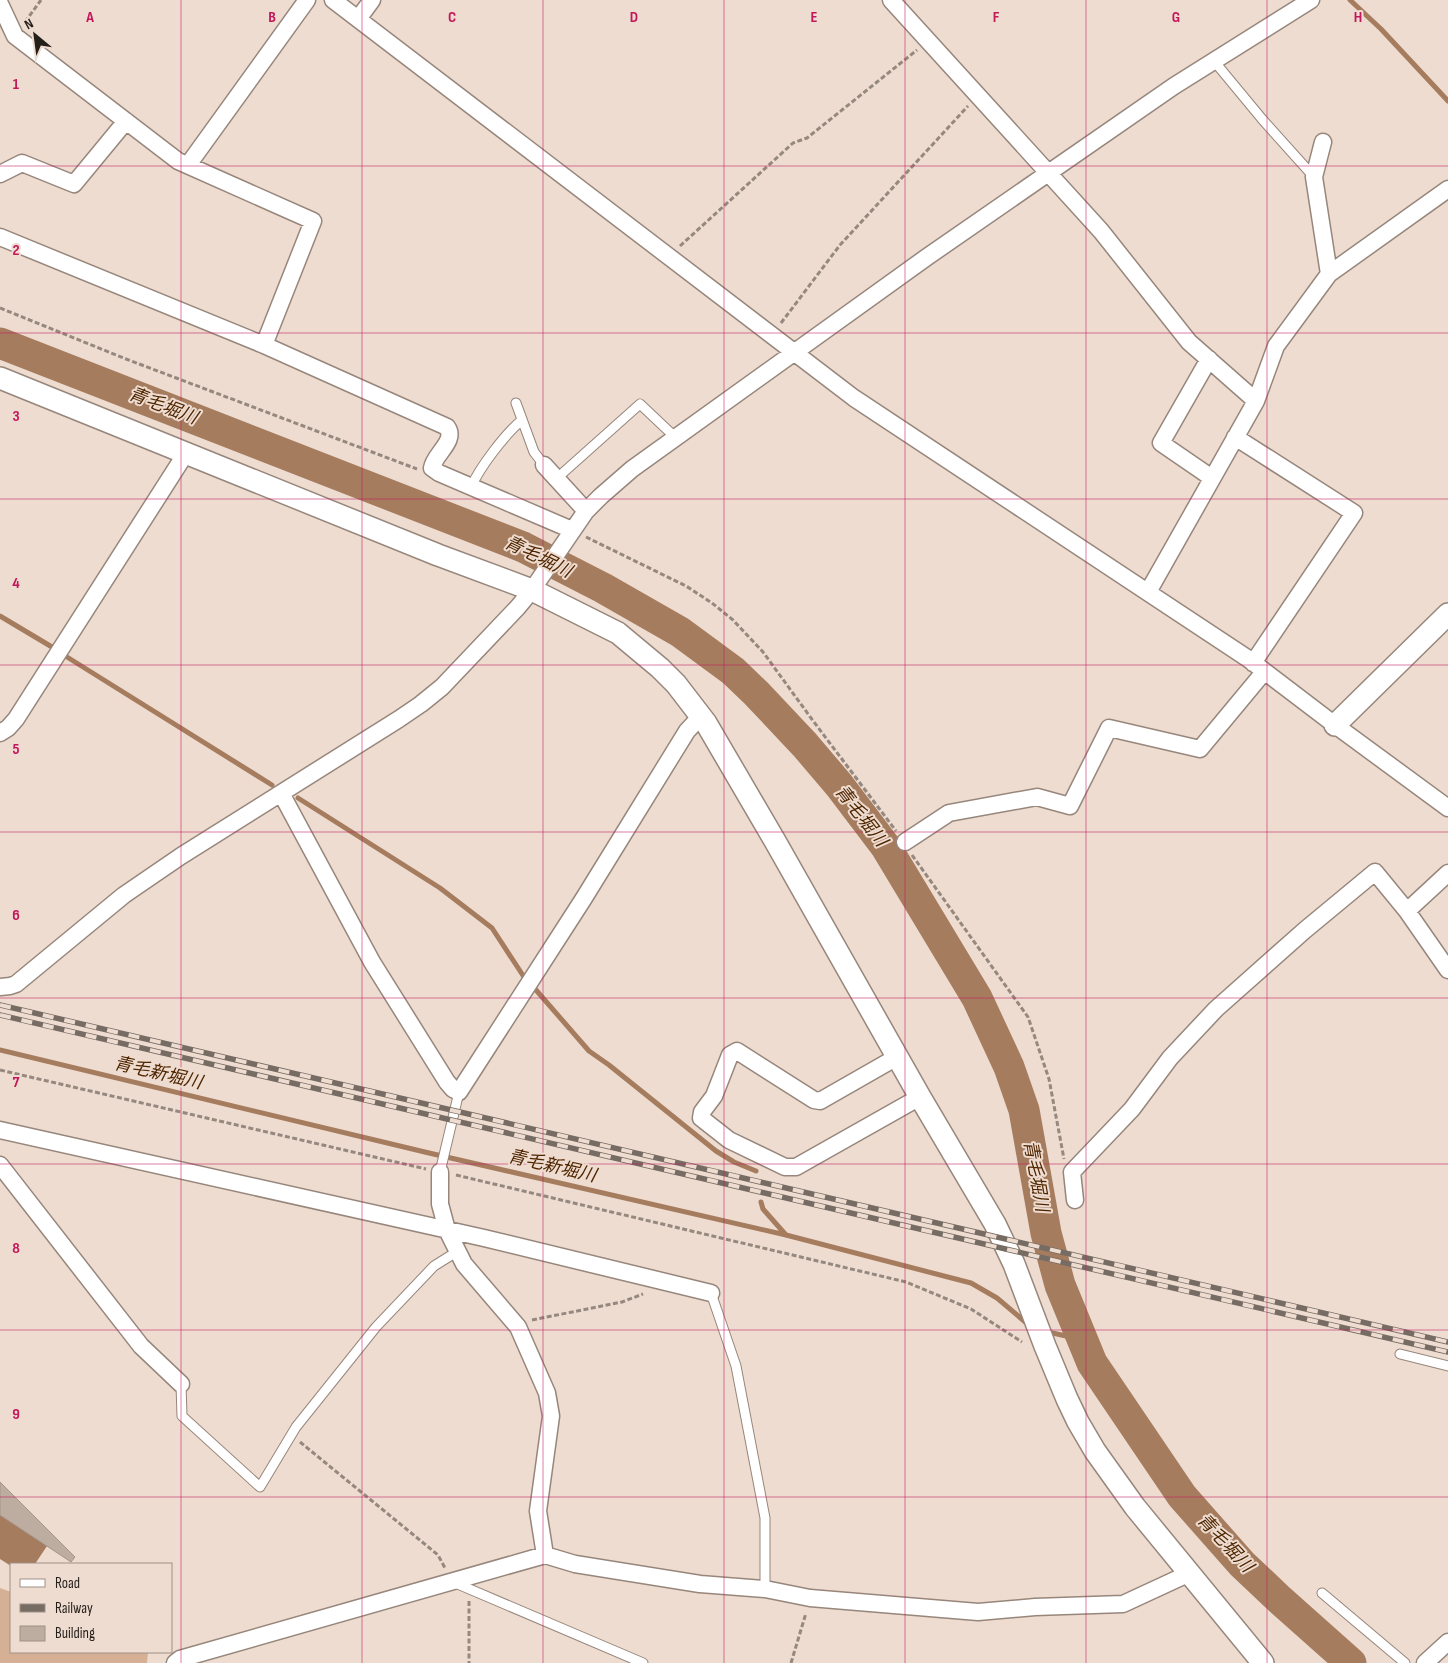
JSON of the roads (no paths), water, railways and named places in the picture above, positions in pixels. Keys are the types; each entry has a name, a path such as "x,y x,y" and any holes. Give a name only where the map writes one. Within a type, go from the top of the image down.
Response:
{"street":[{"path":"188,165 308,0"},
{"path":"333,0 854,398 1258,667 1448,808"},
{"path":"358,19 372,0"},
{"path":"891,0 1101,231 1189,342 1256,400"},
{"path":"0,987 16,984 124,896 181,856 421,704 442,687 536,584 586,511 632,470 927,257 1174,86 1311,0"},
{"path":"0,4 14,36 178,161 313,221 264,345"},
{"path":"0,174 22,163 74,184 126,121"},
{"path":"1323,142 1314,178 1329,274"},
{"path":"1148,592 1256,400 1276,346 1329,274 1448,189"},
{"path":"0,237 264,345 447,428 450,432 450,438 433,461 432,468 568,537"},
{"path":"1209,359 1161,443 1212,478"},
{"path":"0,378 438,555 536,584 624,638 676,684 701,716 775,841 920,1098 995,1224 1014,1264 1045,1346 1078,1422 1095,1451 1135,1507 1263,1663"},
{"path":"905,842 949,813 1037,797 1070,806 1109,728 1200,749 1258,667 1354,513 1235,437"},
{"path":"0,733 8,728 16,719 186,453"},
{"path":"544,465 586,511"},
{"path":"1335,725 1448,614"},
{"path":"281,793 372,962 447,1082 453,1089 459,1092 584,898 687,731 701,716"},
{"path":"1075,1200 1072,1172 1132,1109 1170,1058 1216,1009 1305,930 1375,872 1407,911 1448,970"},
{"path":"1407,911 1448,873"},
{"path":"897,1057 820,1101 814,1100 737,1051 730,1055 714,1096 702,1112 701,1118 729,1140 785,1167 796,1167 920,1098"},
{"path":"0,1130 448,1230 711,1293"},
{"path":"0,1165 140,1346 181,1384"},
{"path":"441,1171 440,1204 448,1230 464,1264 518,1326 547,1393 551,1416 538,1512 545,1555"},
{"path":"175,1663 180,1659 545,1555 575,1564 700,1584 765,1589 810,1598 978,1612 1035,1607 1123,1604 1190,1573"},
{"path":"1425,1663 1448,1642"}],"lane":[{"path":"1214,61 1314,178"},
{"path":"516,403 534,452 544,465"},
{"path":"556,480 640,404 676,438"},
{"path":"471,487 476,477 512,428 522,420"},
{"path":"441,1171 459,1092"},
{"path":"181,1384 182,1416 260,1487 291,1435 376,1328 434,1266 458,1251"},
{"path":"711,1293 736,1366 765,1518 765,1589"},
{"path":"1400,1354 1448,1366"},
{"path":"450,1581 643,1663"},
{"path":"1322,1593 1405,1663"}],"waterway":[{"path":"1350,0 1381,29 1448,101"},
{"name":"青毛堀川","path":"0,343 523,547 603,588 680,632 733,671 756,693 805,745 839,785 886,847 977,998 1009,1067 1024,1110 1046,1233 1060,1285 1092,1363 1182,1496 1242,1564 1351,1663"},
{"path":"0,616 52,647"},
{"path":"67,657 272,785"},
{"path":"298,798 440,888 492,928 524,977"},
{"path":"536,990 589,1051 716,1151 734,1162 756,1171"},
{"name":"青毛新堀川","path":"0,1050 429,1153 786,1235 971,1283 997,1298 1030,1326"},
{"path":"761,1202 763,1209 786,1235"},
{"name":"青毛新堀川","path":"1048,1332 1084,1340"}],"railway":[{"path":"0,1005 1448,1342"},
{"path":"0,1015 1448,1352"}]}
